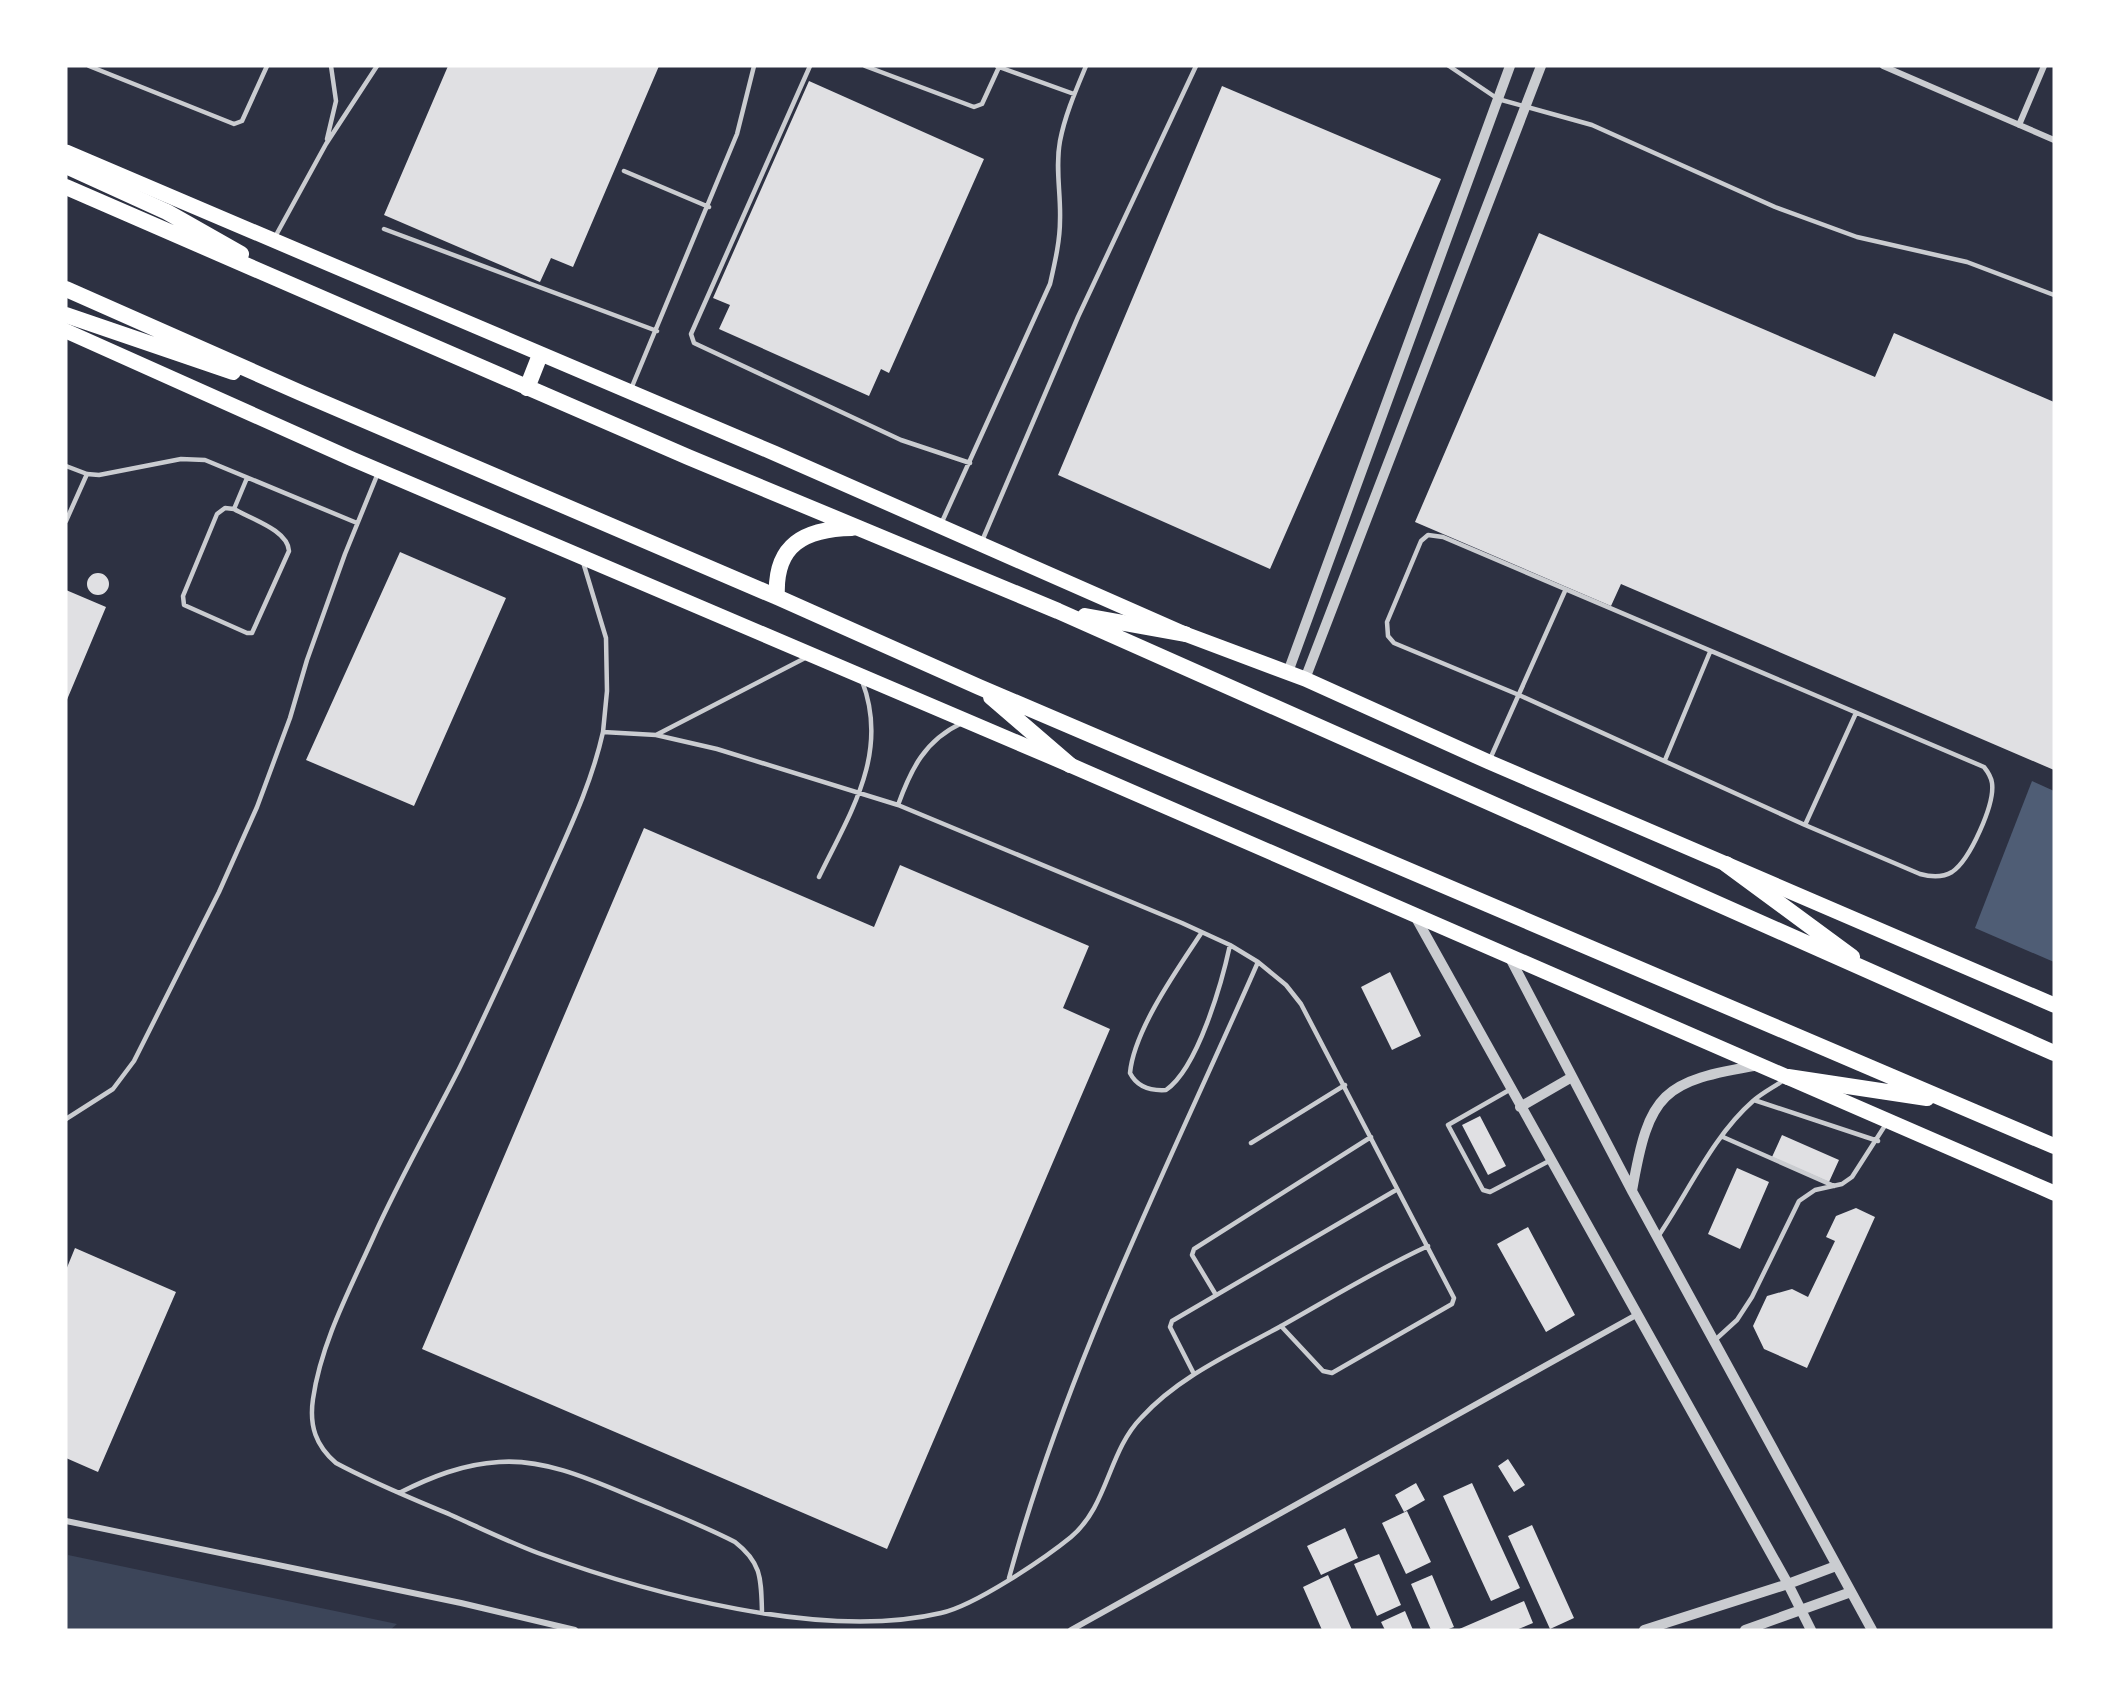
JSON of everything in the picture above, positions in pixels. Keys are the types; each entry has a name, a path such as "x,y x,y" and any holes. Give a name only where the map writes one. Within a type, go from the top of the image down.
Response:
{"highway":[{"path":"66,166 212,236 283,280"},
{"path":"66,187 527,388 1058,611 2054,1053"},
{"path":"66,289 979,687 2054,1146"},
{"path":"66,315 301,393"},
{"path":"527,388 540,355"},
{"path":"777,597 776,581 780,566 787,552 798,540 812,532 859,528"},
{"path":"1058,611 1185,634"},
{"path":"979,687 1070,765"},
{"path":"1725,864 1877,975"},
{"path":"1788,1077 1952,1101"}],"main road":[{"path":"66,152 272,242 630,392 981,543 1185,634 1288,672 1489,762 2054,1005"},
{"path":"66,331 379,471 1070,765 1509,958 2054,1193"}],"street":[{"path":"1288,672 1510,66"},
{"path":"1305,680 1541,66"},
{"path":"2019,125 2044,66"},
{"path":"1886,67 2054,140"},
{"path":"1415,916 1788,1584 1810,1630"},
{"path":"1509,958 1657,1238 1872,1630"},
{"path":"1632,1191 1640,1144 1651,1115 1665,1096 1683,1082 1709,1073 1761,1065"},
{"path":"1521,1107 1572,1077"},
{"path":"1071,1630 1638,1313"},
{"path":"68,1524 460,1603 576,1630"},
{"path":"1644,1630 1788,1584 1836,1566"},
{"path":"1745,1630 1851,1592"}],"lane":[{"path":"88,66 234,124 242,121 267,66"},
{"path":"326,144 336,101 331,66"},
{"path":"272,242 326,144 377,66"},
{"path":"630,392 709,207 737,134 754,66"},
{"path":"810,66 691,334 694,343 901,440 970,464"},
{"path":"865,66 974,107 982,104 998,66 1074,94"},
{"path":"940,526 1050,284 1057,254 1061,218 1057,175 1060,141 1074,94 1086,66"},
{"path":"981,543 1078,317 1196,66"},
{"path":"1449,66 1498,99 1592,125 1775,207 1857,237 1967,262 2054,295"},
{"path":"624,171 709,207"},
{"path":"384,229 657,331"},
{"path":"66,466 87,474 99,475 194,458 205,460 357,523"},
{"path":"66,1119 113,1089 134,1062 219,892 257,807 290,718 307,660 357,523 379,471"},
{"path":"66,521 87,474"},
{"path":"234,509 247,478"},
{"path":"225,508 234,509 283,536 289,545 289,551 274,590 252,633 186,608 183,601 217,514 225,508"},
{"path":"1428,534 1565,591 1984,766 1990,774 1992,795 1980,828 1959,865 1951,872 1931,877 1805,825 1519,695 1408,650 1394,643 1388,636 1387,621 1421,541 1428,534"},
{"path":"581,556 606,639 607,691 603,732 588,787 459,1069 393,1195 325,1349 316,1380 312,1418 318,1445 336,1463 535,1552 599,1574 794,1619 894,1620 941,1613 964,1606 1070,1538 1085,1524 1122,1443 1138,1420 1164,1394 1194,1374 1428,1246"},
{"path":"1489,762 1565,591"},
{"path":"1665,760 1710,652"},
{"path":"656,735 813,655"},
{"path":"819,877 860,793 873,738 873,717 860,675"},
{"path":"1805,825 1856,713"},
{"path":"898,805 918,758 948,729 967,721"},
{"path":"603,732 656,735 717,749 898,805 1202,932 1258,962 1286,985 1300,1004 1345,1085 1396,1190 1454,1298 1452,1304 1332,1373 1323,1371 1281,1326"},
{"path":"1202,932 1165,990 1136,1050 1130,1073 1134,1081 1142,1087 1166,1090 1174,1084 1183,1071 1214,1004 1230,945"},
{"path":"1009,1578 1030,1503 1103,1310 1258,962"},
{"path":"1657,1238 1724,1137 1754,1100 1788,1077"},
{"path":"1251,1143 1345,1085"},
{"path":"1511,1089 1448,1125 1483,1190 1490,1192 1551,1160"},
{"path":"1754,1100 1878,1141"},
{"path":"1714,1341 1737,1320 1752,1297 1800,1201 1815,1190 1834,1186 1852,1177 1878,1141 1888,1120"},
{"path":"1216,1295 1192,1256 1194,1249 1371,1137"},
{"path":"1724,1137 1834,1186"},
{"path":"1194,1374 1170,1327 1172,1321 1396,1190"},
{"path":"399,1493 427,1479 456,1469 499,1461 526,1462 563,1471 640,1500 735,1542 752,1555 758,1570 762,1612"}],"shaded area":[{"path":"2032,781 2054,791 2054,962 1975,928"},
{"path":"68,1555 397,1624 390,1630 66,1630"}],"building":[{"path":"448,66 659,66 573,267 551,258 540,282 384,215"},
{"path":"809,81 984,159 889,373 881,369 869,396 719,329 730,305 713,298"},
{"path":"1222,86 1441,179 1270,569 1058,475"},
{"path":"1539,233 1875,377 1894,333 2054,402 2054,770 1621,584 1611,606 1415,522"},
{"path":"400,552 506,598 414,806 306,760"},
{"path":"98,573 106,576 109,584 106,592 98,595 90,592 87,584 90,576"},
{"path":"66,590 106,607 66,702"},
{"path":"644,828 874,927 900,865 1089,946 1063,1008 1110,1029 887,1549 422,1349"},
{"path":"1390,972 1421,1036 1392,1050 1361,987"},
{"path":"1480,1116 1506,1166 1488,1175 1462,1125"},
{"path":"1782,1135 1839,1160 1829,1182 1772,1157"},
{"path":"1737,1168 1769,1182 1740,1249 1708,1234"},
{"path":"1856,1208 1875,1217 1807,1368 1764,1349 1753,1326 1767,1296 1792,1289 1808,1297 1835,1241 1826,1237 1836,1216"},
{"path":"1528,1227 1575,1315 1546,1332 1497,1244"},
{"path":"75,1248 176,1292 98,1472 66,1458 66,1270"},
{"path":"1508,1459 1525,1485 1514,1492 1498,1466"},
{"path":"1416,1483 1425,1500 1404,1512 1395,1495"},
{"path":"1472,1483 1520,1588 1491,1601 1443,1496"},
{"path":"1407,1511 1431,1562 1406,1574 1382,1523"},
{"path":"1532,1525 1574,1618 1550,1629 1508,1536"},
{"path":"1345,1528 1358,1558 1321,1575 1307,1546"},
{"path":"1379,1554 1401,1605 1377,1616 1354,1564"},
{"path":"1328,1575 1352,1630 1322,1630 1303,1587"},
{"path":"1432,1575 1454,1627 1446,1630 1431,1630 1411,1584"},
{"path":"1524,1601 1533,1623 1516,1630 1457,1630"},
{"path":"1405,1611 1413,1630 1385,1630 1381,1622"}]}
